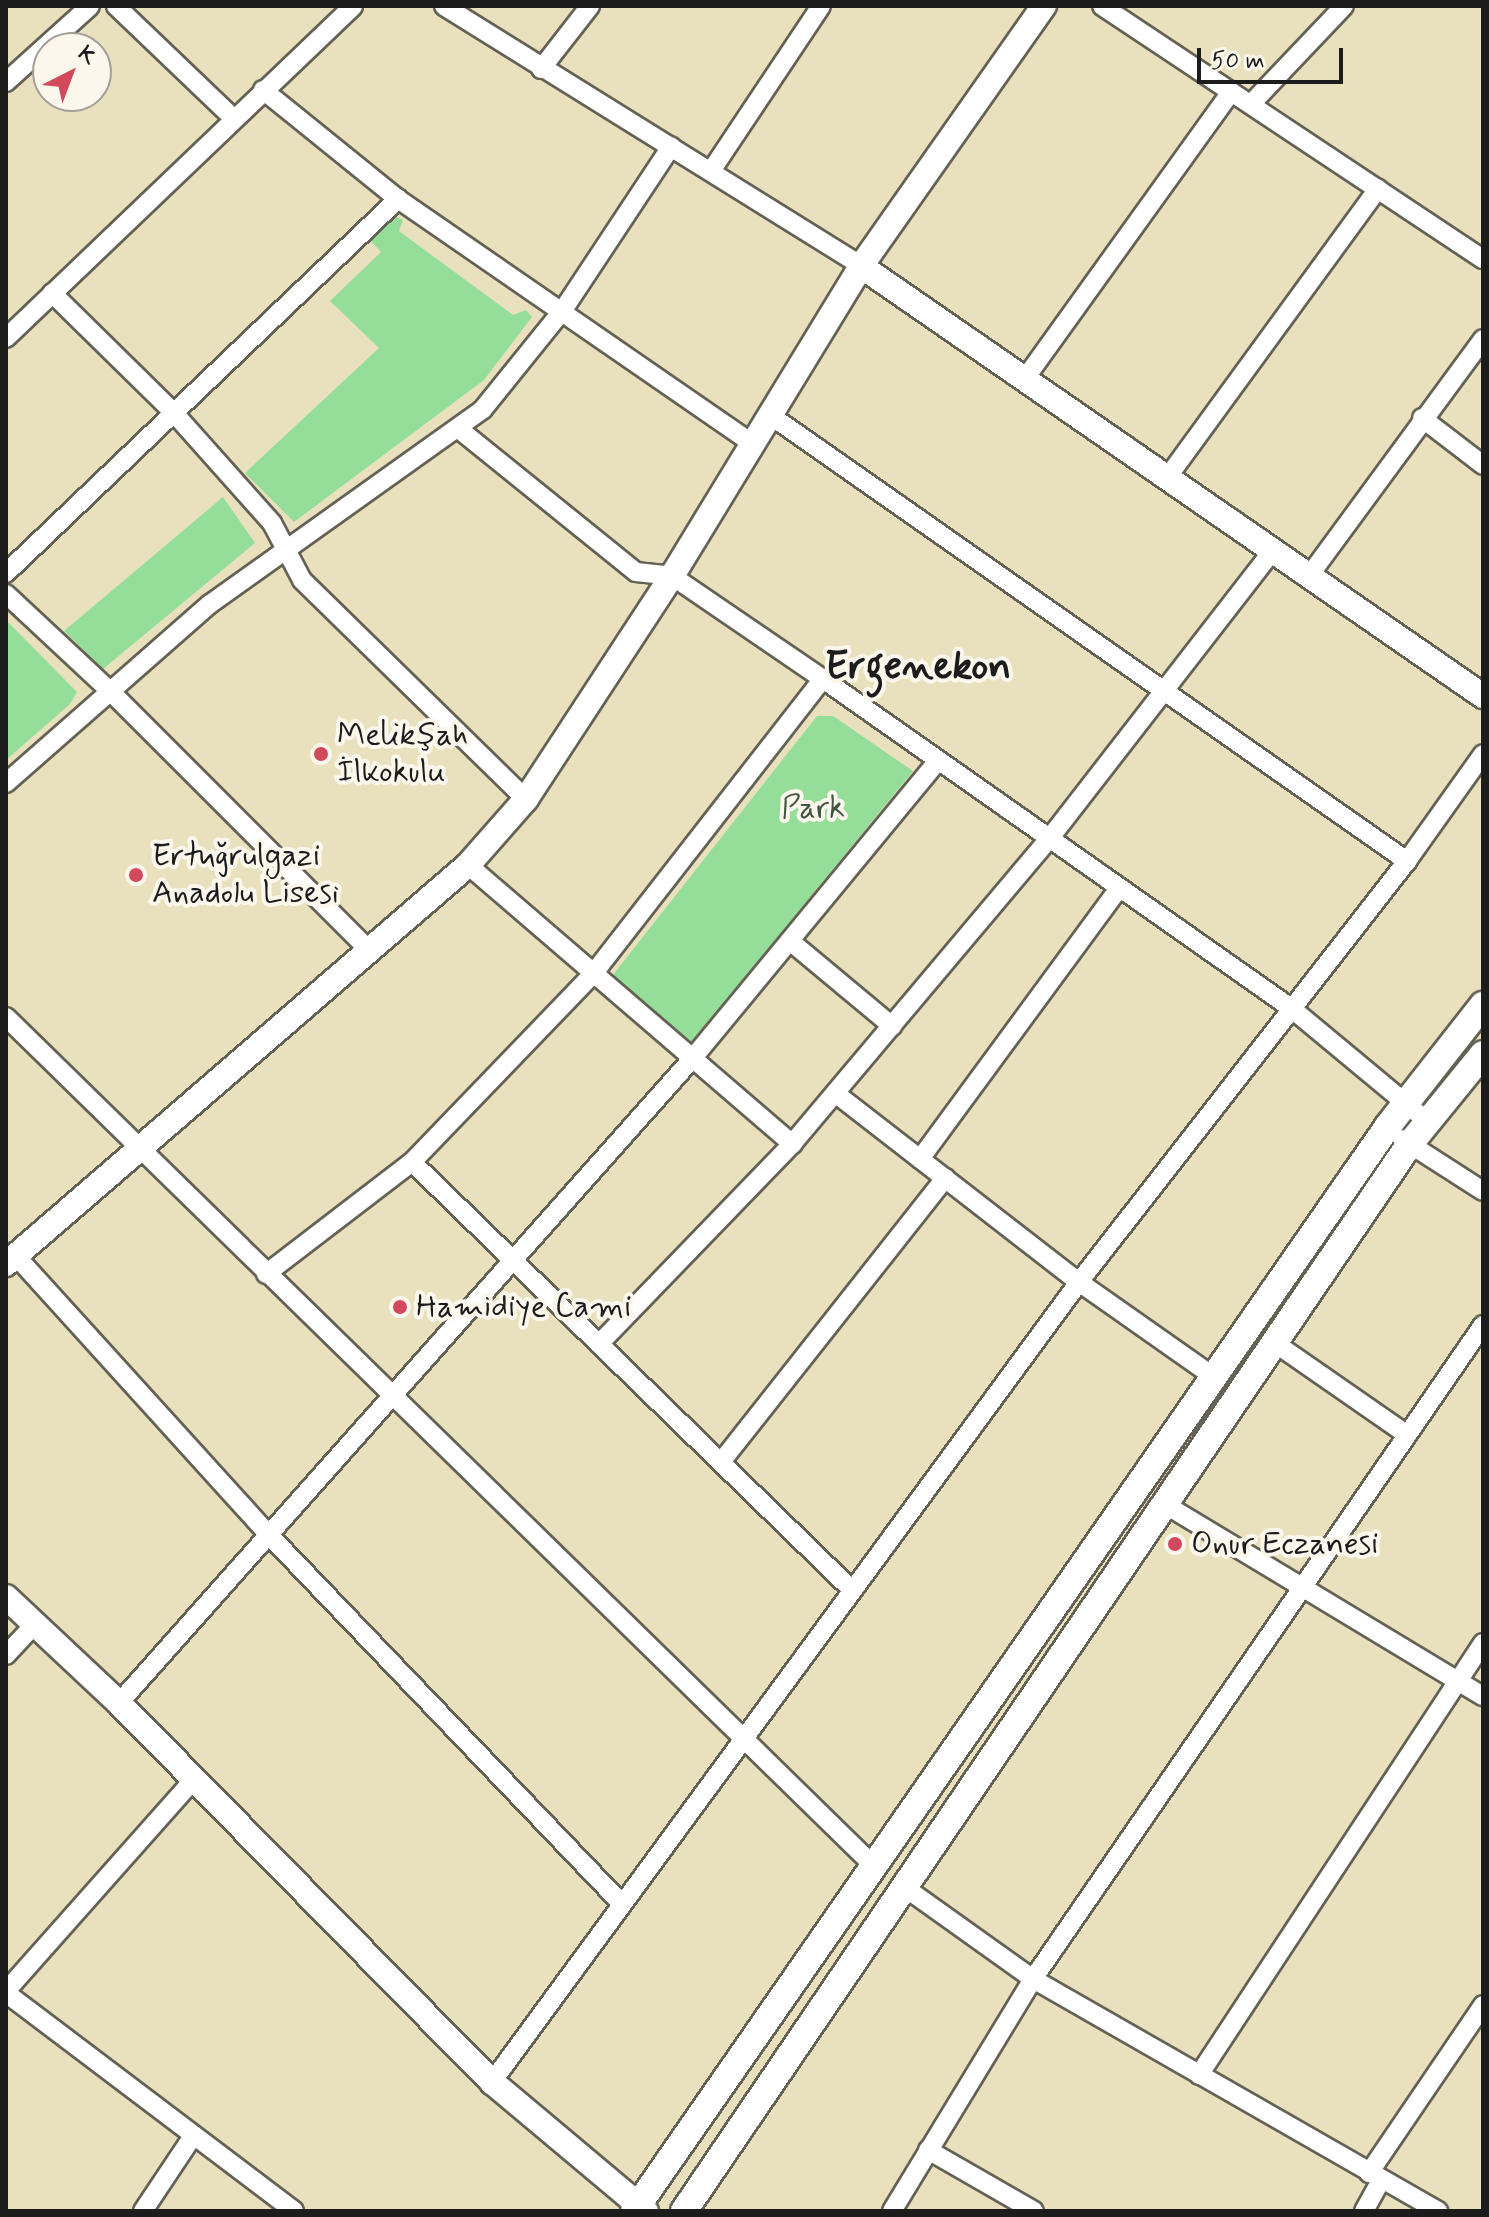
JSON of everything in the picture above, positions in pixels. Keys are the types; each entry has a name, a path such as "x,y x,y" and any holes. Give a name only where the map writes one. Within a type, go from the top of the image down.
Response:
{"main road":[{"path":"639,2209 1388,1126 1483,1005"},
{"path":"684,2211 907,1889 1409,1145 1483,1054"}],"street":[{"path":"6,82 90,6"},
{"path":"116,6 233,118"},
{"path":"6,338 353,6"},
{"path":"444,6 861,266 1483,696"},
{"path":"541,69 590,6"},
{"path":"711,171 821,6"},
{"path":"621,1903 11,1260 142,1150 468,865 526,799 672,576 861,266 1044,6"},
{"path":"1102,6 1483,259"},
{"path":"1251,104 1344,6"},
{"path":"263,90 398,199 753,444"},
{"path":"1024,380 1231,92"},
{"path":"6,783 210,604 460,430 507,383 563,310 671,147"},
{"path":"1167,478 1378,189"},
{"path":"6,573 398,199"},
{"path":"52,293 174,413 272,523 302,580 526,799"},
{"path":"1309,576 1422,418 1483,339"},
{"path":"770,415 1407,861"},
{"path":"1422,418 1483,465"},
{"path":"460,430 636,572 672,576 823,679 1291,1008 1427,1121"},
{"path":"599,1344 792,1144 1049,839 1272,551"},
{"path":"6,594 110,691 370,951"},
{"path":"266,1274 412,1162 593,974 823,679"},
{"path":"492,2082 741,1738 1079,1282 1407,861 1483,754"},
{"path":"119,1703 692,1059 938,761"},
{"path":"468,865 792,1144"},
{"path":"920,1159 1119,888"},
{"path":"790,941 892,1026"},
{"path":"6,1017 391,1398 874,1866"},
{"path":"835,1093 1079,1282 1214,1377"},
{"path":"1388,1126 1409,1145 1483,1191"},
{"path":"412,1162 851,1589"},
{"path":"721,1462 945,1178"},
{"path":"892,2211 1033,1979 1483,1325"},
{"path":"1275,1343 1406,1434"},
{"path":"1166,1505 1483,1696"},
{"path":"6,1597 119,1703 492,2082 639,2209"},
{"path":"6,1655 35,1624"},
{"path":"1199,2075 1483,1643"},
{"path":"194,1779 6,1992 294,2211"},
{"path":"907,1889 1033,1979 1438,2211"},
{"path":"1364,2211 1375,2176 1483,2005"},
{"path":"143,2211 193,2136"},
{"path":"928,2150 1034,2211"}],"green space":[{"path":"392,215 403,220 399,231 513,315 526,310 532,317 484,380 294,522 245,473 379,348 330,301 381,252 368,238"},
{"path":"223,497 255,543 103,669 64,631"},
{"path":"6,620 77,692 70,704 6,760"},
{"name":"Park","path":"817,716 833,716 913,771 692,1042 612,976"}],"place":[{"name":"Melikşah İlkokulu","path":"321,754"},
{"name":"Ertuğrulgazi Anadolu Lisesi","path":"136,875"},
{"name":"Hamidiye Cami","path":"400,1307"},
{"name":"Onur Eczanesi","path":"1175,1544"}],"district":[{"name":"Ergenekon","path":"918,667"}]}
